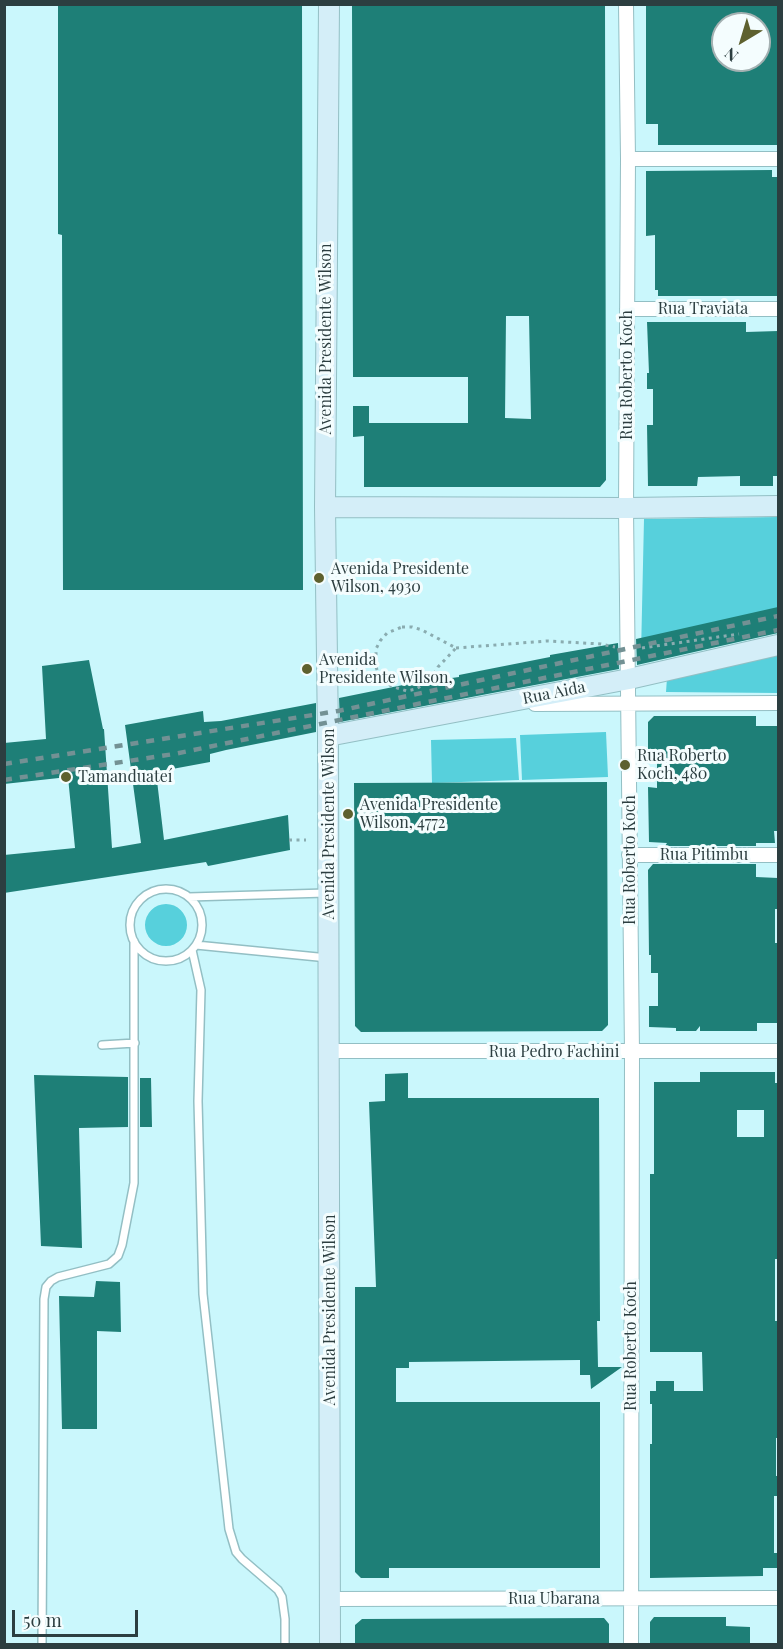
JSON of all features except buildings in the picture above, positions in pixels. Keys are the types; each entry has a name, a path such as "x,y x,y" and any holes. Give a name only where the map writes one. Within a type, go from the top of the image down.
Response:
{"main road":[{"name":"Avenida Presidente Wilson","path":"329,4 325,507 329,893 330,1644"},
{"path":"325,507 778,506"},
{"name":"Rua Aida","path":"328,736 629,679 778,645"}],"street":[{"name":"Rua Roberto Koch","path":"626,4 628,159 626,508 630,703 629,855 632,1052 631,1644"},
{"path":"628,159 778,159"},
{"name":"Rua Traviata","path":"627,309 778,309"},
{"path":"497,704 778,704"},
{"name":"Rua Pitimbu","path":"629,855 778,855"},
{"name":"Rua Pedro Fachini","path":"329,1051 778,1051"},
{"name":"Rua Ubarana","path":"330,1599 778,1598"}],"lane":[{"path":"42,1644 45,1292 48,1284 54,1278 104,1266 118,1256 134,1183 134,941 131,932 133,911 146,895 154,891 172,889 189,897 196,905 201,914 202,925 194,948 201,990 198,1101 203,1294 229,1528 236,1552 278,1590 282,1597 285,1644"},
{"path":"189,897 329,893"},
{"path":"134,941 150,957 161,961 183,957 194,948 329,958"},
{"path":"102,1045 135,1043"}],"path":[{"path":"402,627 422,630 456,648 425,685 407,691 391,686 379,675 376,667 376,649 380,641 387,633 402,627"},
{"path":"289,840 306,840"}],"shaded area":[{"path":"778,517 778,626 641,654 644,519"},
{"path":"778,653 778,693 666,692 667,678"},
{"path":"606,732 608,777 522,780 520,735"},
{"path":"516,738 519,780 432,783 431,740"},
{"path":"166,904 174,905 181,910 186,917 186,933 181,940 174,945 166,946 158,945 151,940 146,933 145,925 146,917 151,910 158,905"}],"railway":[{"path":"4,764 338,711 778,616"},
{"path":"4,780 174,754 778,630"}],"place":[{"name":"Avenida Presidente Wilson, 4930","path":"319,578"},
{"name":"Avenida Presidente Wilson,","path":"307,669"},
{"name":"Rua Roberto Koch, 480","path":"625,765"},
{"name":"Tamanduateí","path":"66,777"},
{"name":"Avenida Presidente Wilson, 4772","path":"348,814"}]}
